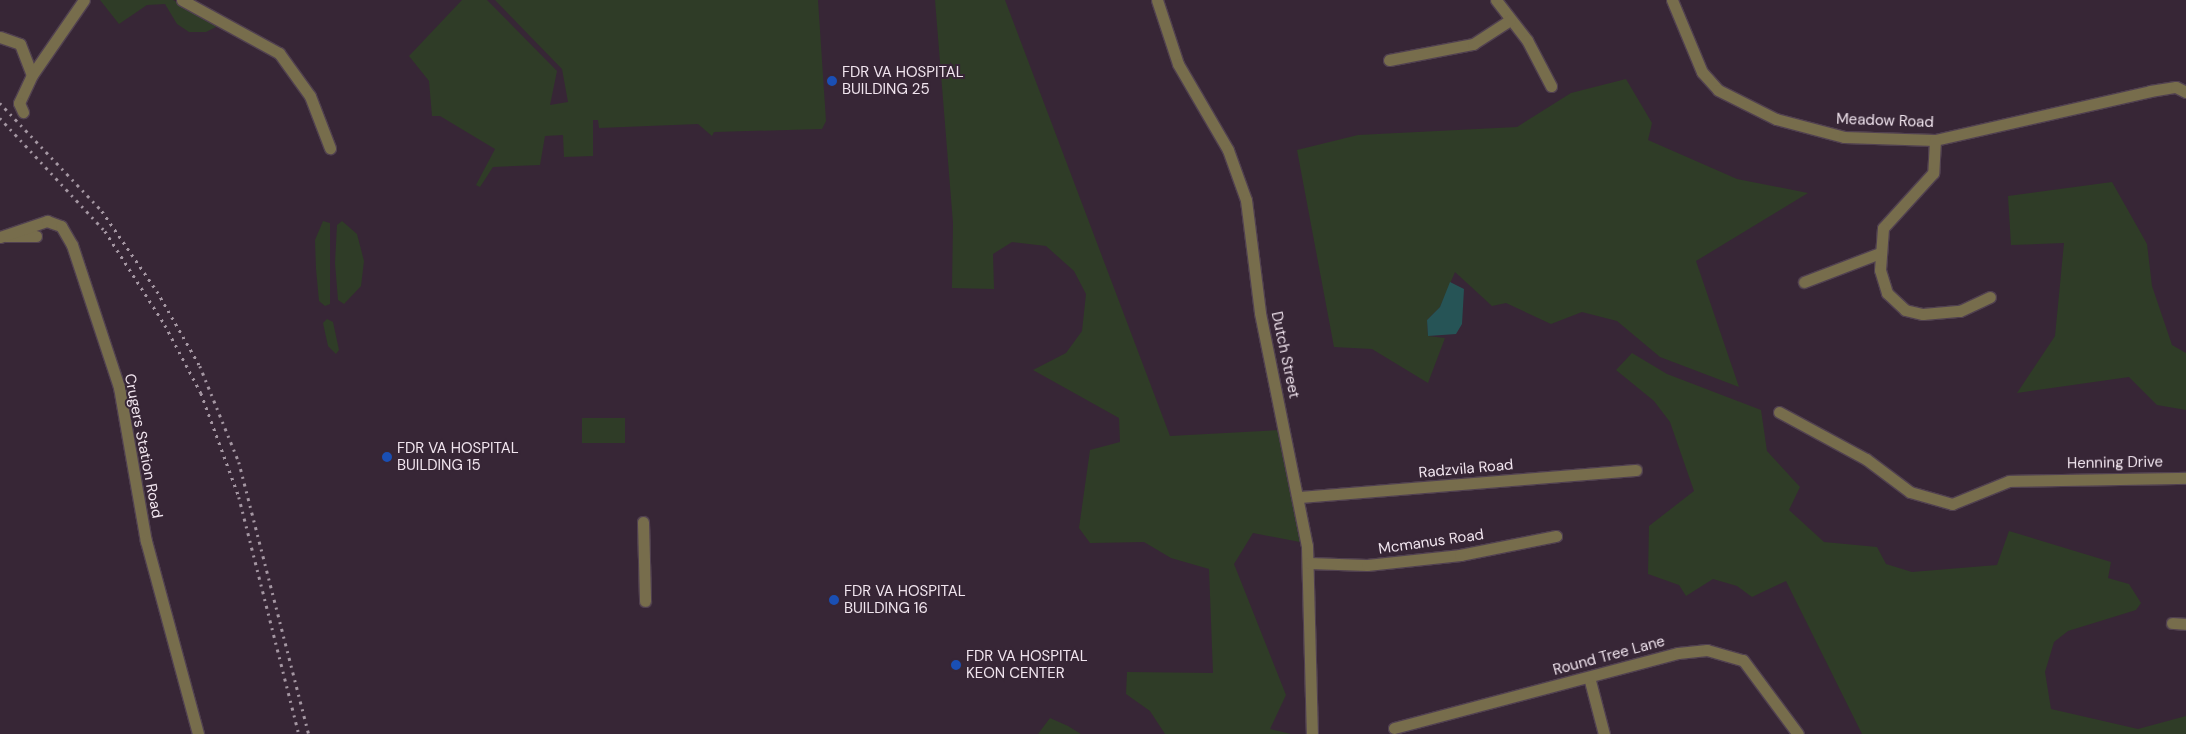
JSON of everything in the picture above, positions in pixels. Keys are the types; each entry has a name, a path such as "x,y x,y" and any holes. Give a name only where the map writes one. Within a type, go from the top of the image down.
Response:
{"street":[{"path":"22,112 20,102 32,75 84,0"},
{"path":"182,0 279,53 310,96 330,148"},
{"name":"Dutch Street","path":"1157,0 1186,82 1228,150 1241,182 1260,313 1299,497 1309,564 1312,734"},
{"path":"1496,0 1527,40 1551,86"},
{"name":"Meadow Road","path":"1672,0 1702,72 1718,90 1776,119 1844,137 1935,140 2150,91 2176,87 2186,92"},
{"path":"1390,60 1473,44 1510,20"},
{"path":"0,37 20,44 32,75"},
{"path":"1935,140 1932,173 1883,228 1880,253 1887,293 1912,313 1960,311 1990,297"},
{"name":"Crugers Station Road","path":"2,236 47,221 61,226 72,245 119,387 146,541 198,734"},
{"path":"2,236 36,236"},
{"path":"1804,282 1880,253"},
{"name":"Henning Drive","path":"1779,412 1926,498 1952,504 2009,481 2045,478 2186,478"},
{"name":"Radzvila Road","path":"1299,497 1636,470"},
{"path":"643,522 645,601"},
{"name":"Mcmanus Road","path":"1309,564 1367,565 1452,556 1556,536"},
{"path":"2172,623 2186,624"},
{"name":"Round Tree Lane","path":"1394,728 1678,653 1707,650 1733,656 1751,669 1798,734"},
{"path":"1589,677 1604,734"}],"shaded area":[{"path":"100,0 173,0 220,25 206,32 189,32 177,24 165,4 147,5 119,24"},
{"path":"462,0 487,0 557,71 550,105 568,102 562,69 495,0 818,0 826,121 822,129 714,132 712,136 698,124 599,128 598,120 593,120 593,156 564,157 563,135 545,136 540,165 493,167 480,187 476,185 495,149 440,116 432,116 429,81 409,56"},
{"path":"935,0 1005,0 1170,436 1280,430 1300,542 1253,533 1234,564 1286,695 1270,729 1291,734 1165,734 1150,711 1126,694 1127,672 1213,673 1209,569 1171,558 1144,542 1090,543 1079,528 1090,450 1120,442 1119,418 1033,370 1066,353 1082,331 1086,294 1074,271 1046,246 1012,242 993,254 994,289 952,288 953,223"},
{"path":"1626,79 1652,123 1648,140 1737,179 1808,193 1696,261 1739,387 1660,357 1617,321 1582,312 1551,324 1506,303 1492,306 1455,272 1440,307 1427,320 1428,336 1445,338 1428,383 1372,349 1334,347 1297,150 1358,135 1517,127 1571,93"},
{"path":"2112,182 2147,244 2152,286 2172,345 2186,353 2186,410 2157,405 2129,377 2017,393 2055,336 2064,243 2011,245 2008,196"},
{"path":"323,221 330,223 330,304 325,306 319,301 315,240"},
{"path":"342,221 357,234 364,261 361,286 344,304 338,300 335,263 337,225"},
{"path":"1450,282 1464,289 1462,324 1456,334 1428,336 1427,320 1440,307"},
{"path":"327,319 333,322 339,350 336,354 328,346 323,323"},
{"path":"1632,353 1667,374 1761,410 1767,451 1800,487 1789,510 1824,542 1877,547 1886,564 1912,572 1997,565 2009,531 2111,562 2108,578 2129,584 2141,603 2136,610 2068,631 2054,642 2045,672 2051,709 2138,729 2186,716 2186,734 1862,734 1786,581 1752,597 1737,586 1713,579 1686,596 1679,585 1648,574 1649,526 1694,491 1670,422 1654,401 1616,370"},
{"path":"582,418 625,418 625,443 582,443"},
{"path":"1050,718 1068,726 1081,734 1038,734"}],"railway":[{"path":"0,103 102,211 157,291 200,366 239,462 309,734"},
{"path":"0,118 105,231 165,325 201,393 239,497 299,734"}],"place":[{"name":"FDR VA HOSPITAL BUILDING 25","path":"832,81"},
{"name":"FDR VA HOSPITAL BUILDING 15","path":"387,457"},
{"name":"FDR VA HOSPITAL BUILDING 16","path":"834,600"},
{"name":"FDR VA HOSPITAL KEON CENTER","path":"956,665"}]}
